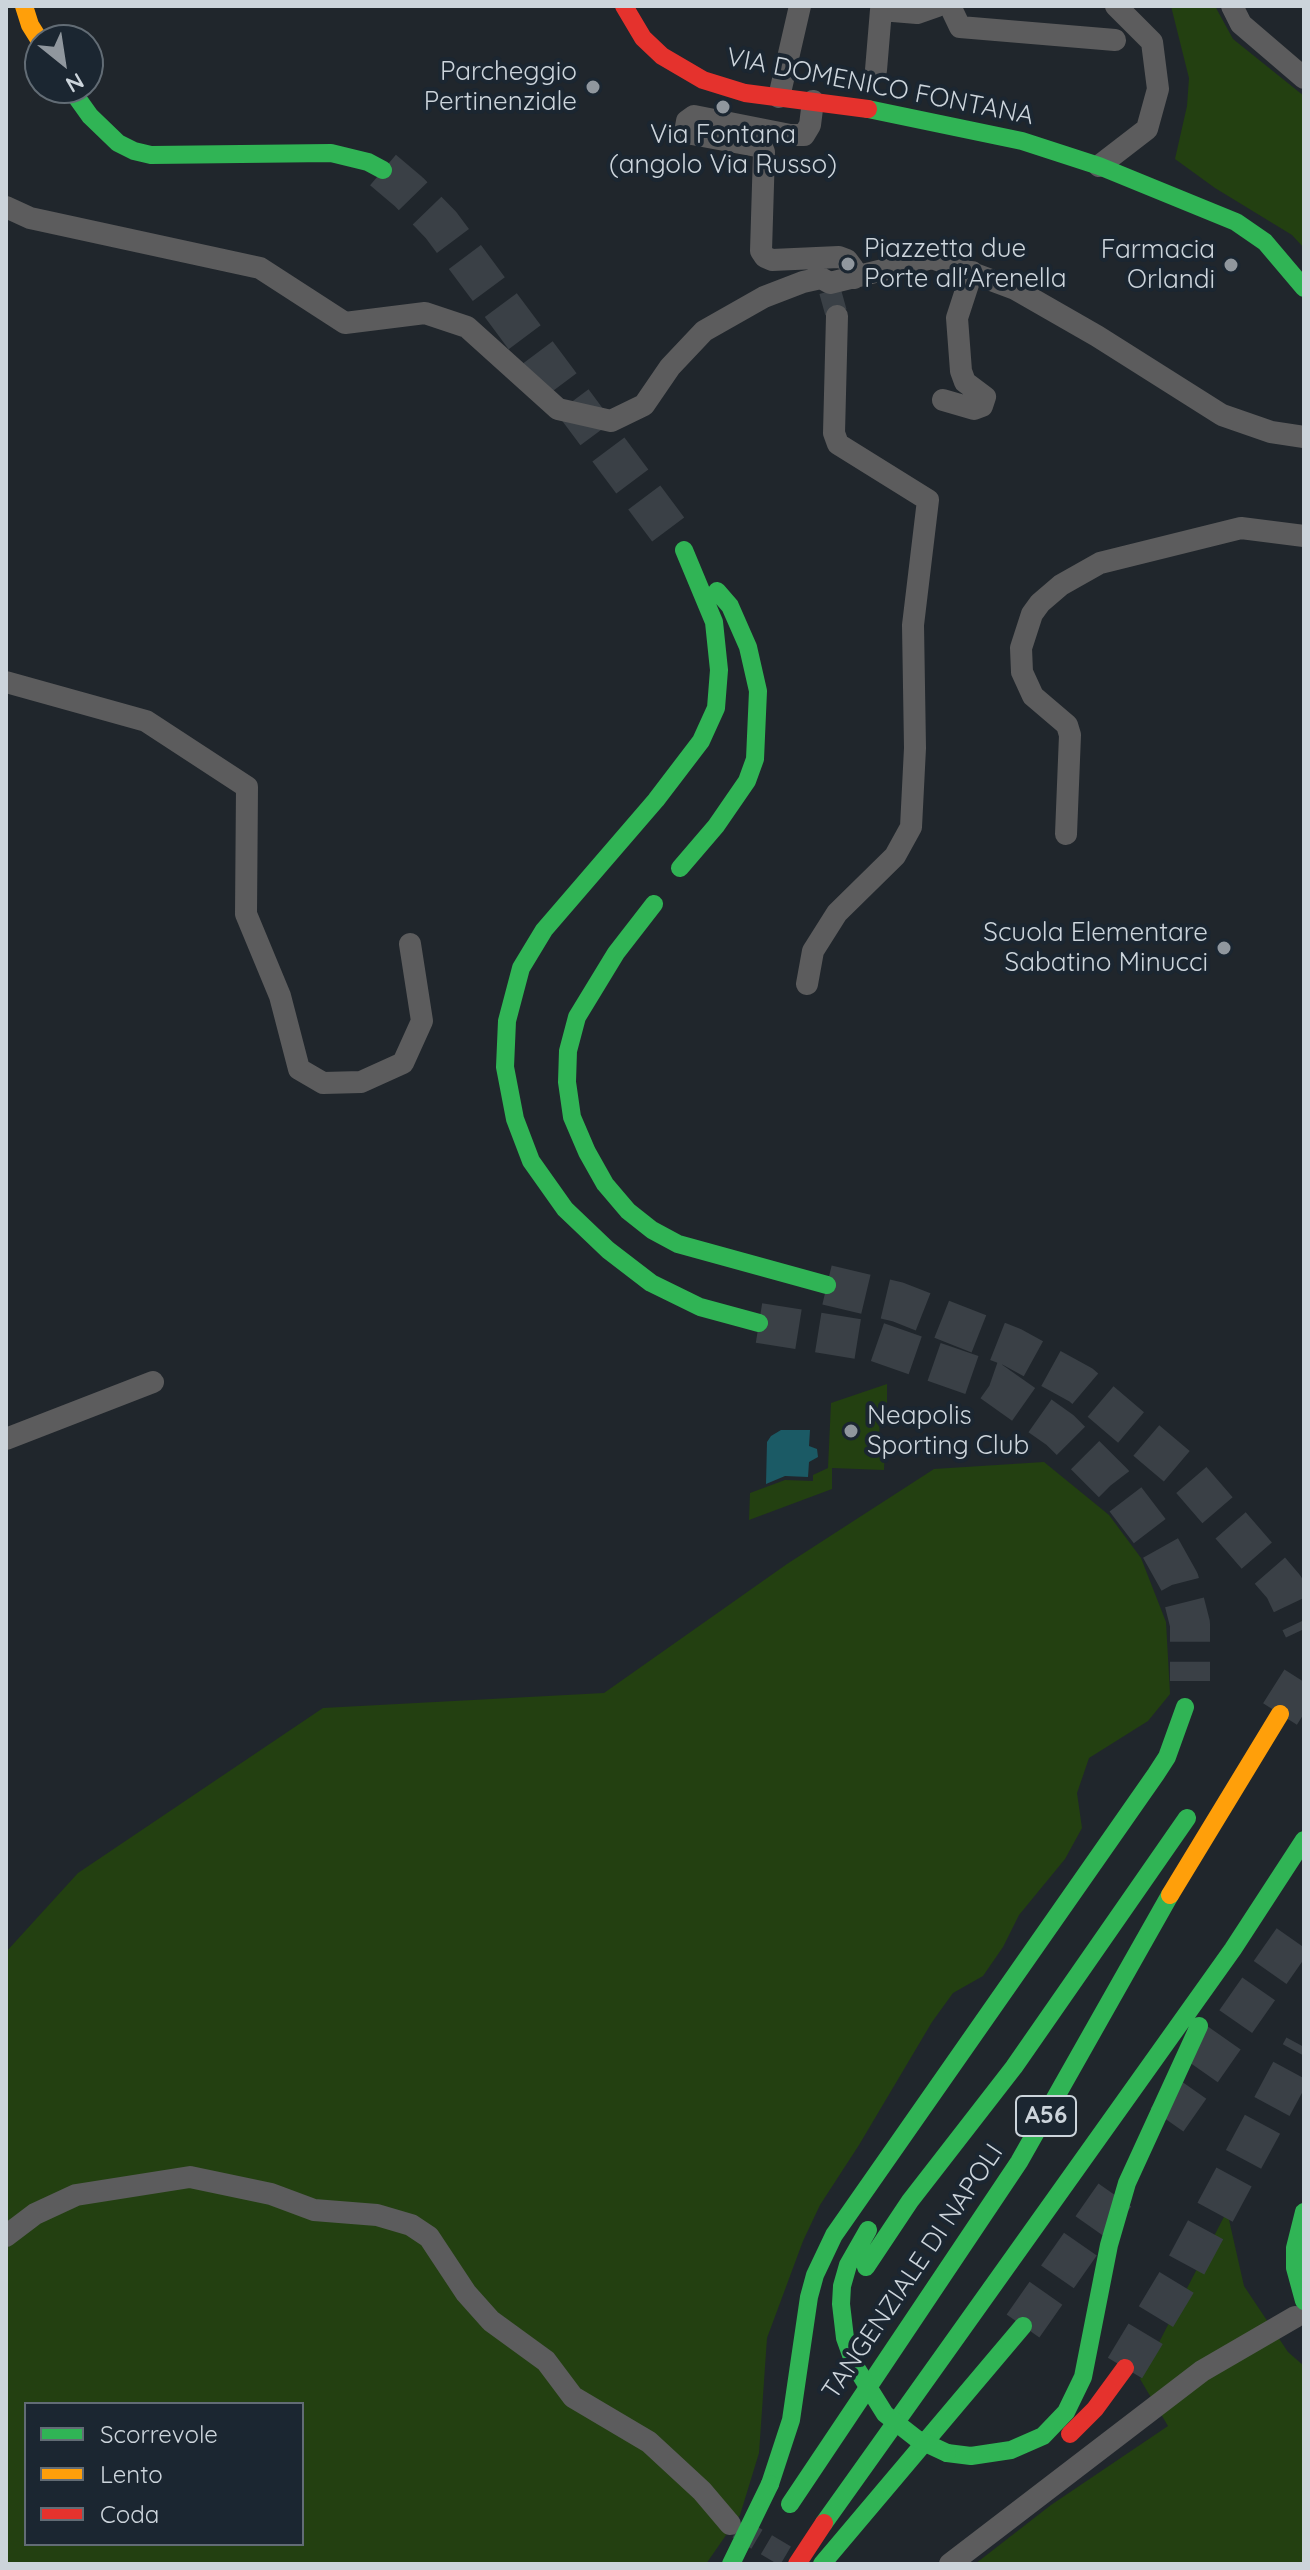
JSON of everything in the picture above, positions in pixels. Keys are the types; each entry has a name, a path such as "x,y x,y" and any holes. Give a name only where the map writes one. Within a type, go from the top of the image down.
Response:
{"main road":[{"name":"VIA DOMENICO FONTANA","path":"624,6 643,38 662,56 703,80 745,93 872,109 1022,141 1099,166 1236,222 1265,242 1304,288"},
{"path":"81,104 118,143 151,155 331,153 368,162 383,170"},
{"path":"670,532 730,606 748,647 758,691 755,759 747,781 716,826 680,868"},
{"path":"684,550 714,622 719,670 716,708 701,741 656,800 544,930 521,968 507,1021 505,1067 515,1119 531,1161 565,1209 608,1250 651,1283 700,1307 759,1323"},
{"path":"654,904 616,953 577,1017 568,1051 567,1082 572,1117 587,1152 605,1184 628,1211 652,1230 678,1244 827,1285"},
{"path":"731,2564 770,2484 791,2420 809,2297 815,2275 834,2235 1156,1774 1167,1757 1186,1701 1161,1800"},
{"name":"TANGENZIALE DI NAPOLI","path":"786,2510 1019,2162 1173,1890 1278,1717 1217,1784"},
{"path":"855,2366 850,2340 852,2304 872,2255 1014,2067 1198,1805"},
{"name":"A56","path":"797,2564 1233,1949 1304,1840"},
{"path":"947,2453 971,2456 1011,2450 1043,2436 1066,2412 1083,2377 1109,2245 1127,2183 1233,1949 1304,1872"},
{"path":"912,2168 859,2243 842,2286 844,2329 855,2366 885,2414 917,2439 947,2453 983,2462 1022,2460 1040,2454 1076,2429 1125,2368"},
{"path":"1299,2309 1295,2258 1304,2212"},
{"path":"822,2564 1023,2326"}],"street":[{"path":"775,97 785,6"},
{"path":"775,97 800,6"},
{"path":"876,70 881,10 917,13 937,6"},
{"path":"950,6 960,27 1115,40"},
{"path":"1099,166 1147,129 1158,89 1152,42 1116,6"},
{"path":"1232,6 1241,24 1304,78"},
{"path":"813,101 810,125 804,135 694,116 687,121 686,127 692,134 762,147 761,251 765,257 772,260 839,257 847,260 853,268 854,278"},
{"path":"6,207 30,218 260,268 345,323 425,313 467,327 558,409 611,421 644,405 670,367 704,331 764,297 821,278 830,287 932,258 1028,297 1097,336 1222,415 1271,432 1304,437"},
{"path":"943,400 974,409 982,406 985,397 965,382 961,371 957,318 972,272"},
{"path":"807,984 813,951 837,913 895,856 911,827 915,748 913,625 928,500 838,444 834,433 837,316"},
{"path":"1066,834 1070,735 1067,725 1033,696 1022,672 1021,648 1032,614 1040,603 1061,585 1100,563 1241,528 1304,536"},
{"path":"6,682 146,721 247,787 246,914 280,996 299,1069 323,1083 361,1082 403,1063 422,1021 410,944"},
{"path":"6,1439 153,1382"},
{"path":"6,2236 35,2214 76,2195 190,2177 271,2194 314,2210 377,2215 411,2225 429,2237 466,2293 491,2321 546,2361 573,2397 649,2442 702,2491 730,2524"},
{"path":"950,2564 1202,2371 1299,2309"}],"green space":[{"path":"1171,6 1215,6 1233,39 1304,96 1304,248 1292,235 1215,188 1175,159 1187,106 1189,78"},
{"path":"887,1384 887,1408 880,1408 879,1443 885,1443 884,1470 832,1468 832,1489 749,1520 750,1493 785,1480 813,1481 813,1475 828,1468 831,1403"},
{"path":"1044,1462 1109,1515 1141,1558 1166,1622 1170,1694 1148,1721 1089,1758 1077,1793 1082,1828 1065,1859 1019,1915 1003,1947 983,1976 953,1993 932,2022 820,2205 803,2241 767,2338 759,2453 740,2515 706,2564 6,2564 6,1952 78,1873 323,1708 604,1693 787,1564 934,1469"},
{"path":"1227,2211 1244,2286 1288,2352 1304,2366 1304,2564 975,2564 1051,2505 1168,2426 1140,2379"}],"water":[{"path":"781,1430 810,1430 809,1446 817,1449 818,1457 809,1462 808,1477 785,1476 766,1484 767,1442"}],"tunnel":[{"path":"383,170 441,225 670,532"},
{"path":"830,291 837,316"},
{"path":"827,1285 898,1302 1012,1347 1081,1385 1187,1475 1284,1587 1304,1629"},
{"path":"759,1323 877,1342 992,1382 1060,1430 1113,1483 1155,1538 1179,1581 1190,1624 1190,1681"},
{"path":"1280,1714 1304,1676"},
{"path":"1167,2120 1304,1924"},
{"path":"1125,2368 1184,2270 1304,2047"},
{"path":"1023,2326 1126,2179"},
{"path":"738,2528 799,2564"}],"traffic: fast":[{"path":"81,104 118,143 151,155 331,153 368,162 383,170"},
{"path":"868,109 1022,141 1099,166 1236,222 1265,242 1304,288"},
{"path":"684,550 714,622 719,670 716,708 701,741 656,800 544,930 521,968 507,1021 505,1067 515,1119 531,1161 565,1209 608,1250 651,1283 700,1307 759,1323"},
{"path":"680,868 716,826 747,781 755,759 758,691 748,647 730,606 717,591"},
{"path":"654,904 616,953 577,1017 568,1051 567,1082 572,1117 587,1152 605,1184 628,1211 652,1230 678,1244 827,1285"},
{"path":"770,2484 791,2420 809,2297 815,2275 834,2235 1156,1774 1167,1757 1185,1707"},
{"path":"866,2267 910,2201 1014,2067 1187,1818"},
{"path":"824,2523 1233,1949 1304,1840"},
{"path":"790,2504 1019,2162 1170,1895"},
{"path":"947,2453 971,2456 1011,2450 1043,2436 1066,2412 1083,2377 1109,2245 1127,2183 1199,2026"},
{"path":"1304,2212 1295,2248 1295,2268 1304,2301"},
{"path":"855,2366 845,2338 842,2286 848,2265 868,2230"},
{"path":"822,2564 1023,2326"},
{"path":"855,2366 885,2414 917,2439 947,2453"},
{"path":"731,2564 770,2484"}],"traffic: slow":[{"path":"24,6 30,24"},
{"path":"1170,1895 1280,1714"}],"traffic: jam":[{"path":"624,6 643,38 662,56 703,80 745,93 868,109"},
{"path":"1070,2434 1095,2409 1125,2368"},
{"path":"797,2564 824,2523"}],"place":[{"name":"Parcheggio Pertinenziale","path":"593,87"},
{"name":"Via Fontana (angolo Via Russo)","path":"723,107"},
{"name":"Piazzetta due Porte all'Arenella","path":"848,264"},
{"name":"Farmacia Orlandi","path":"1231,265"},
{"name":"Scuola Elementare Sabatino Minucci","path":"1224,948"},
{"name":"Neapolis Sporting Club","path":"851,1431"}]}
